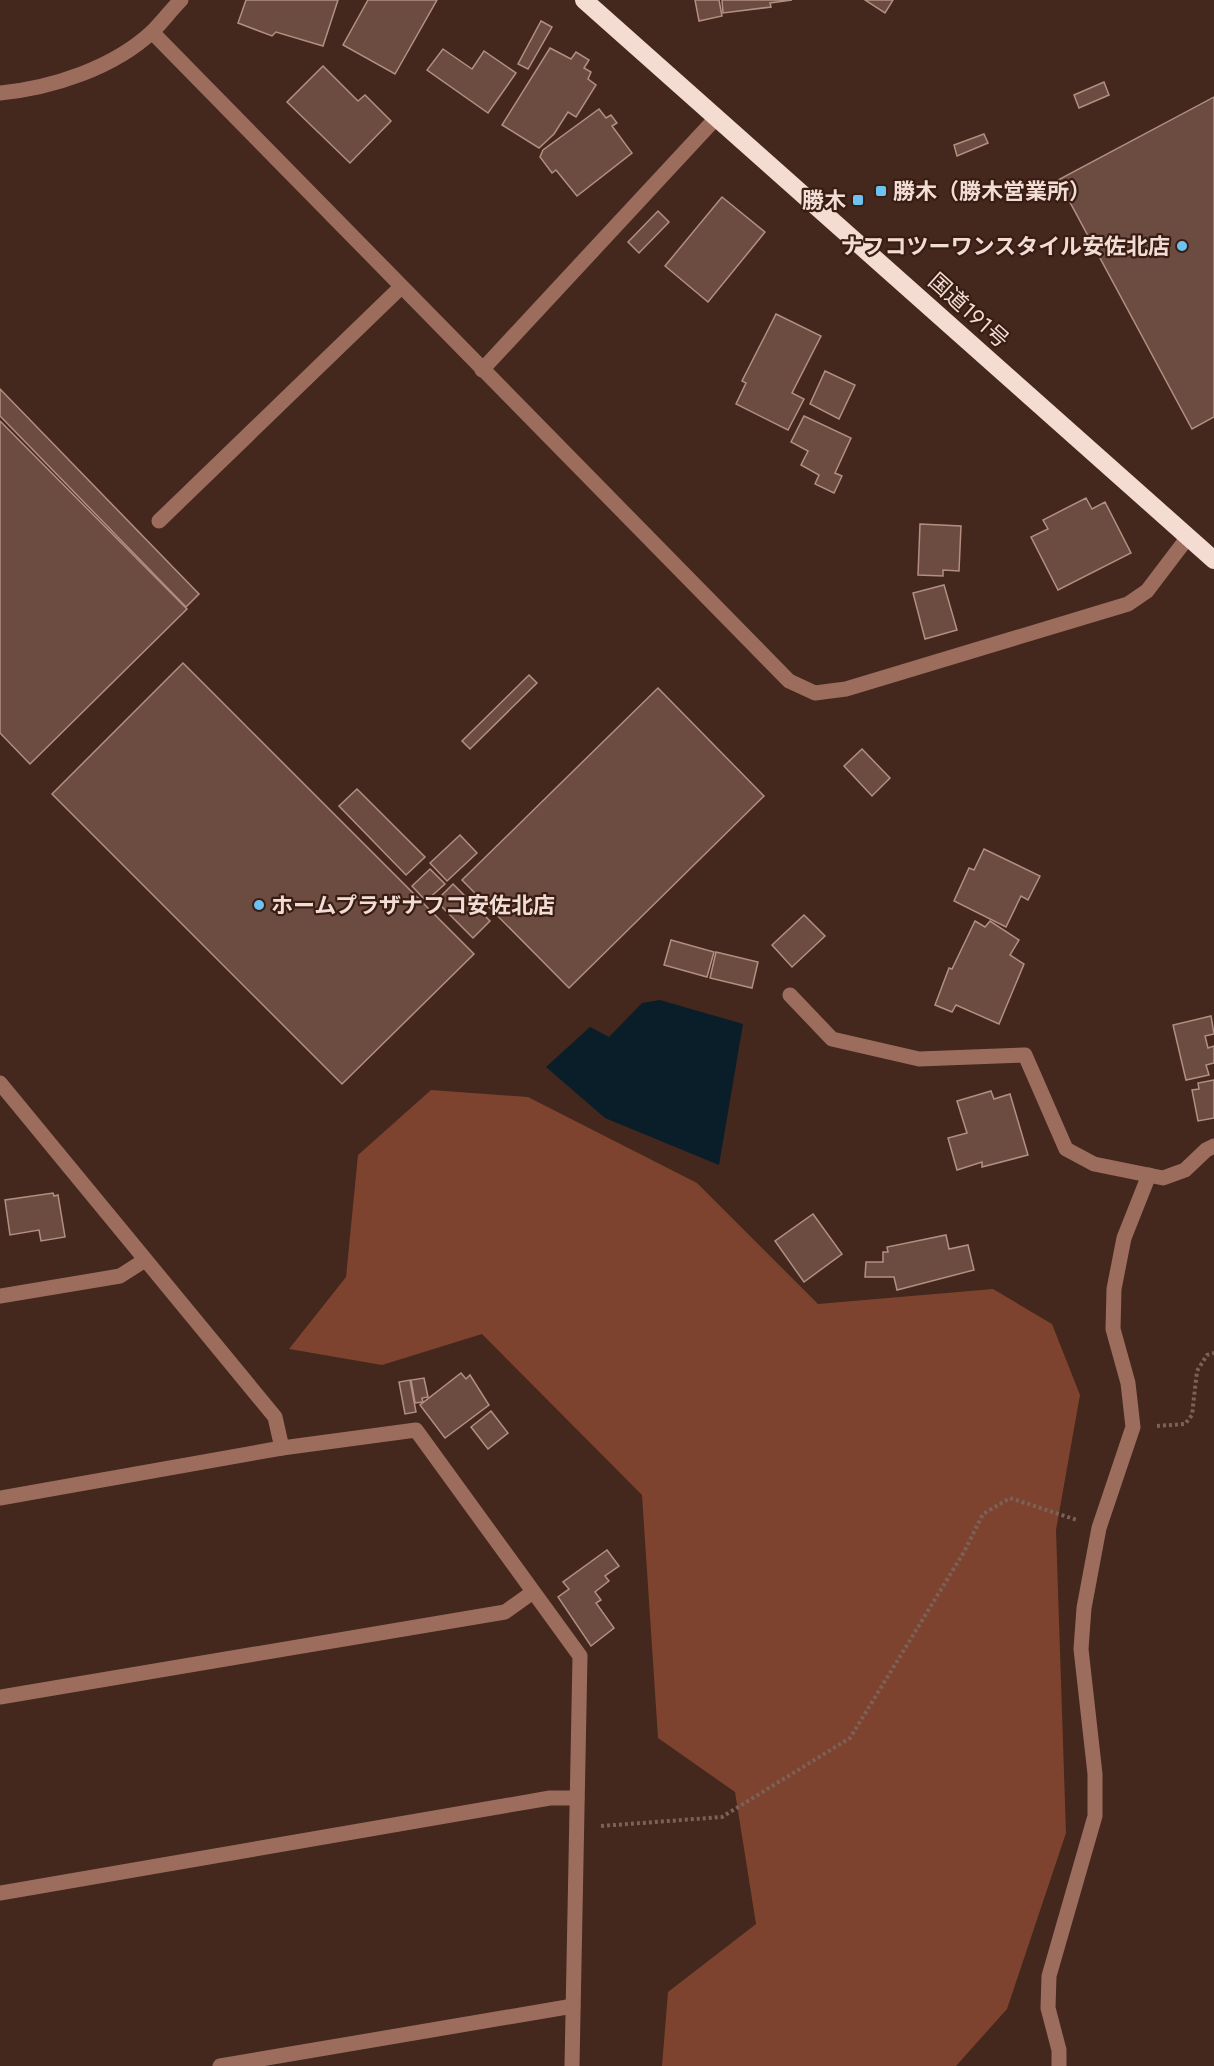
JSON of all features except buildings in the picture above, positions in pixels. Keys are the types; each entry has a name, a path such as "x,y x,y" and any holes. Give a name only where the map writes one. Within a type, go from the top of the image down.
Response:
{"highway":[{"name":"国道191号","path":"584,0 1214,560"}],"street":[{"path":"0,93 61,81 118,56 152,32 181,0"},
{"path":"152,32 789,681 815,693 846,689 1128,604 1147,591 1188,537"},
{"path":"482,370 716,118"},
{"path":"159,521 401,287"},
{"path":"790,995 832,1039 919,1059 1025,1056 1066,1149 1094,1164 1163,1178 1185,1170 1206,1150 1214,1146"},
{"path":"0,1083 274,1417 282,1448"},
{"path":"1059,2066 1059,2049 1048,2008 1049,1976 1095,1816 1095,1774 1081,1649 1084,1608 1099,1528 1133,1427 1128,1383 1113,1329 1114,1289 1124,1238 1149,1175"},
{"path":"0,1296 120,1276 145,1260"},
{"path":"0,1498 282,1448 416,1430 580,1656 572,2066"},
{"path":"0,1697 505,1612 533,1592"},
{"path":"0,1893 550,1798 577,1798"},
{"path":"220,2066 573,2006"}],"path":[{"path":"1133,1427 1185,1424 1192,1415 1197,1371 1207,1355 1214,1353"},
{"path":"576,1828 722,1818 850,1737 964,1552 983,1515 1010,1498 1099,1528"}],"shaded area":[{"path":"431,1090 528,1097 697,1183 818,1304 993,1289 1052,1324 1080,1395 1056,1530 1066,1833 1007,2009 956,2066 662,2066 668,1992 756,1924 735,1792 658,1738 642,1495 482,1334 382,1365 289,1349 346,1277 358,1155"}],"water":[{"path":"660,1000 743,1024 719,1165 605,1118 546,1067 590,1027 609,1037 642,1003"}],"place":[{"name":"勝木（勝木営業所）","path":"881,191"},
{"name":"勝木","path":"858,200"},
{"name":"ナフコツーワンスタイル安佐北店","path":"1182,246"},
{"name":"ホームプラザナフコ安佐北店","path":"259,905"}]}
